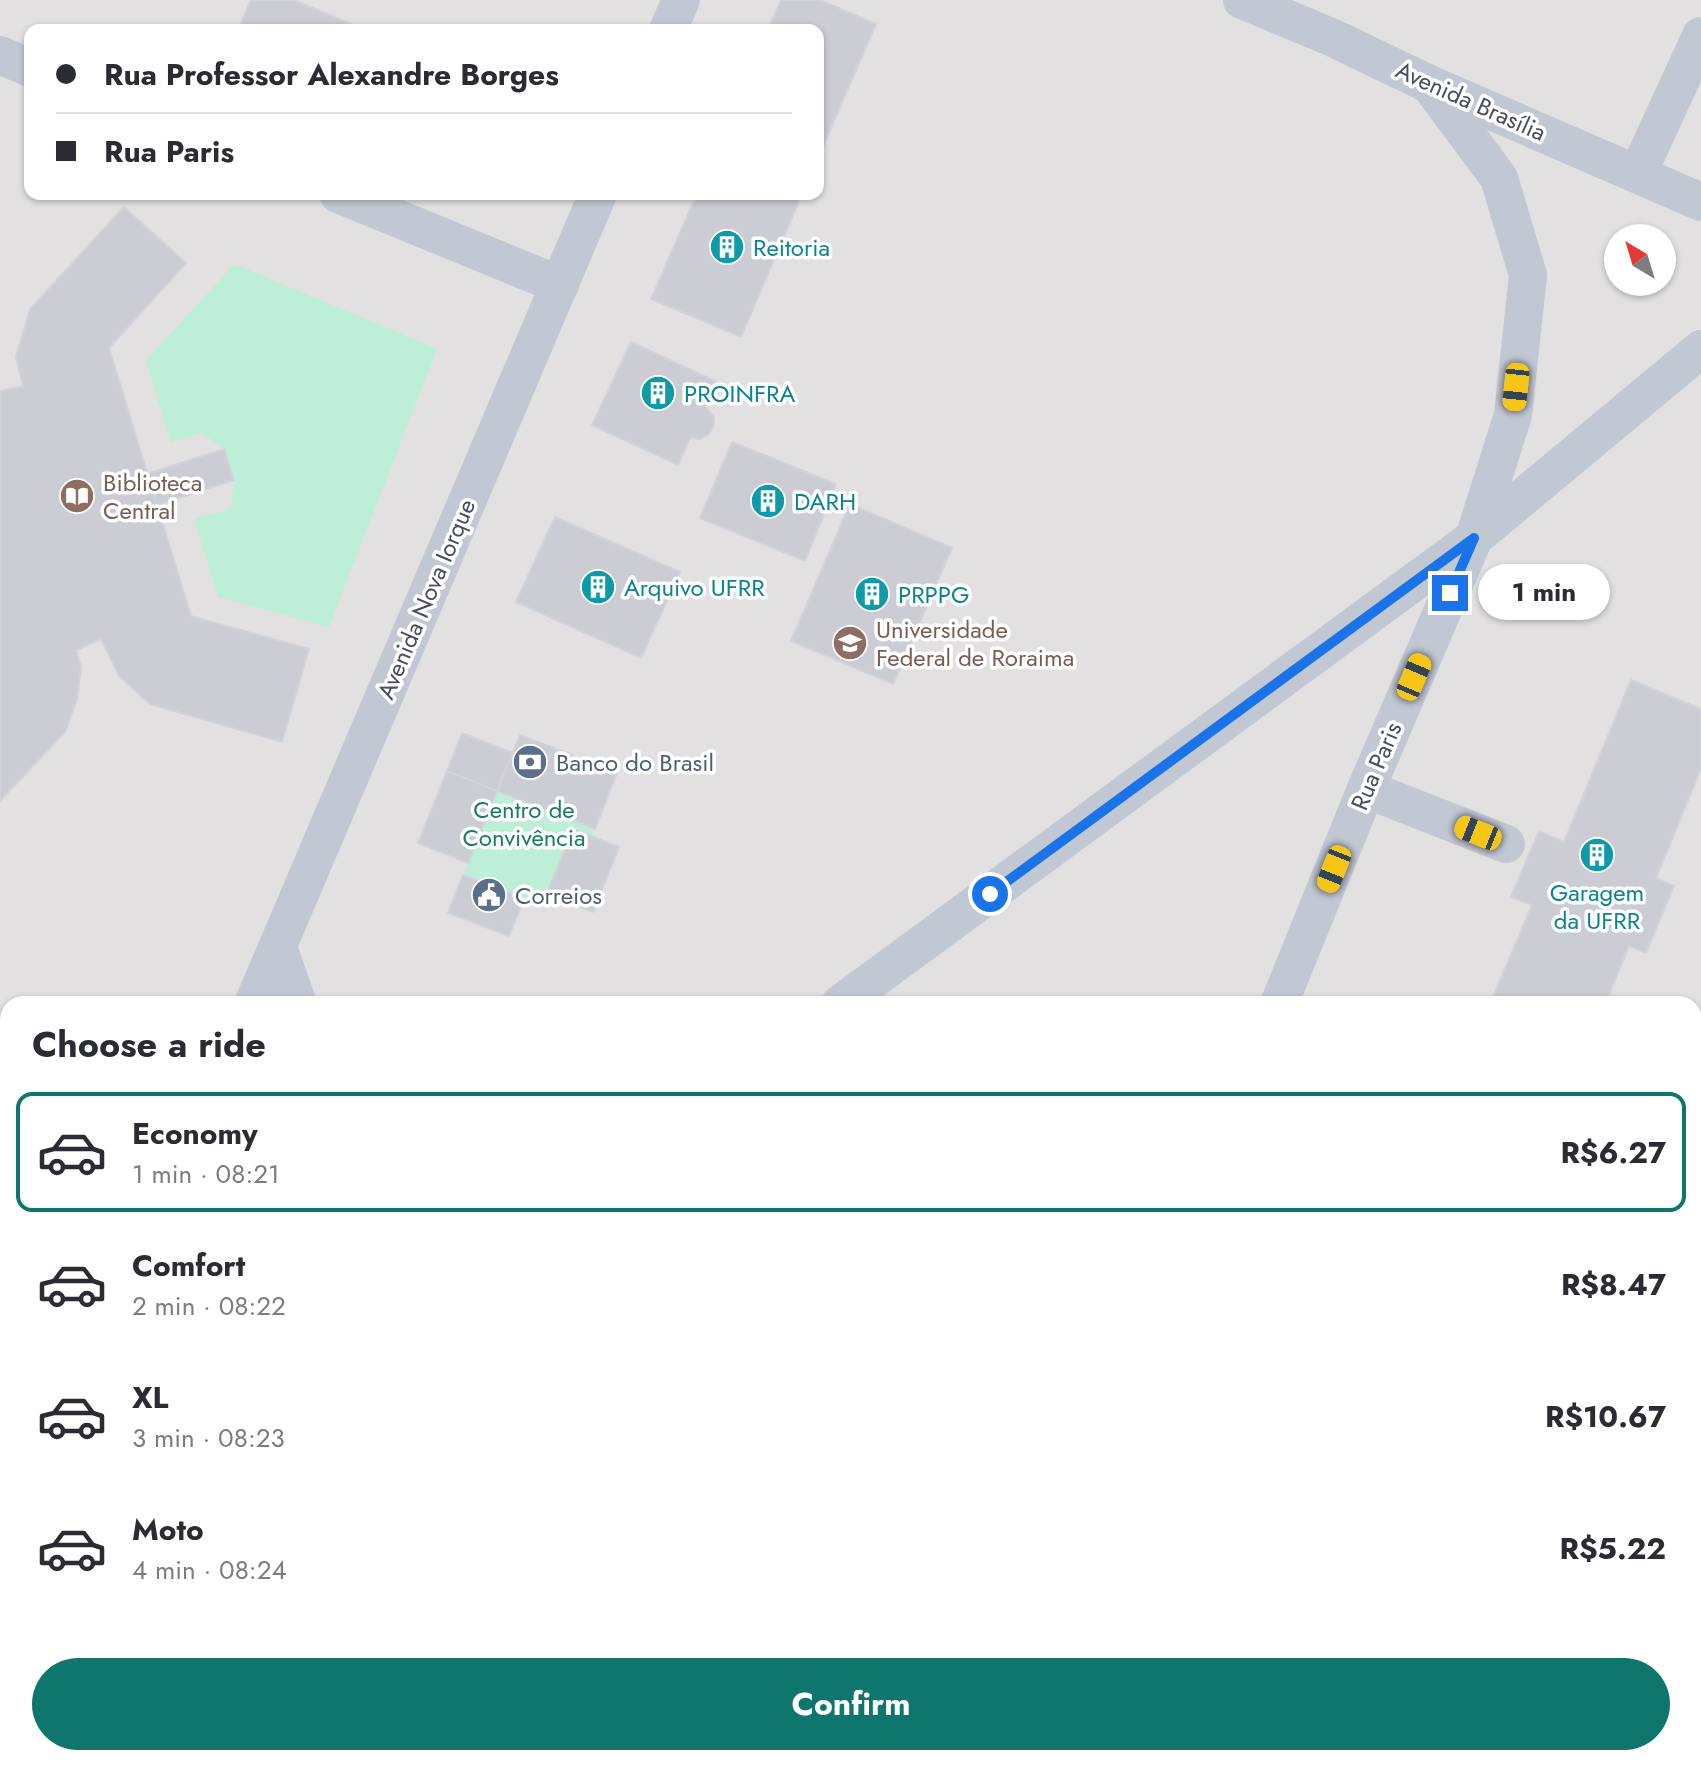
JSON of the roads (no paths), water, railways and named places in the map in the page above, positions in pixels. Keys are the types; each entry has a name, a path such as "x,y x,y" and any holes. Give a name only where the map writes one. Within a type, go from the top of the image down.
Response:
{"street":[{"path":"671,24 681,0"},
{"name":"Avenida Brasília","path":"1242,0 1701,202"},
{"path":"1638,173 1701,36"},
{"path":"0,55 24,65"},
{"name":"Rua Paris","path":"1282,996 1366,789 1474,538 1513,415 1528,275 1499,178 1429,84"},
{"path":"353,200 560,285"},
{"name":"Avenida Nova Iorque","path":"257,996 595,200"},
{"path":"851,996 1474,538 1701,349"},
{"path":"1366,789 1506,844"},
{"path":"278,947 295,996"}],"place":[{"name":"Reitoria","path":"727,247"},
{"name":"PROINFRA","path":"658,393"},
{"name":"Biblioteca Central","path":"77,496"},
{"name":"DARH","path":"768,501"},
{"name":"Arquivo UFRR","path":"598,587"},
{"name":"PRPPG","path":"872,594"},
{"name":"Universidade Federal de Roraima","path":"850,643"},
{"name":"Banco do Brasil","path":"530,762"},
{"name":"Garagem da UFRR","path":"1597,855"},
{"name":"Correios","path":"489,895"}],"park label":[{"name":"Centro de Convivência","path":"524,823"}]}
